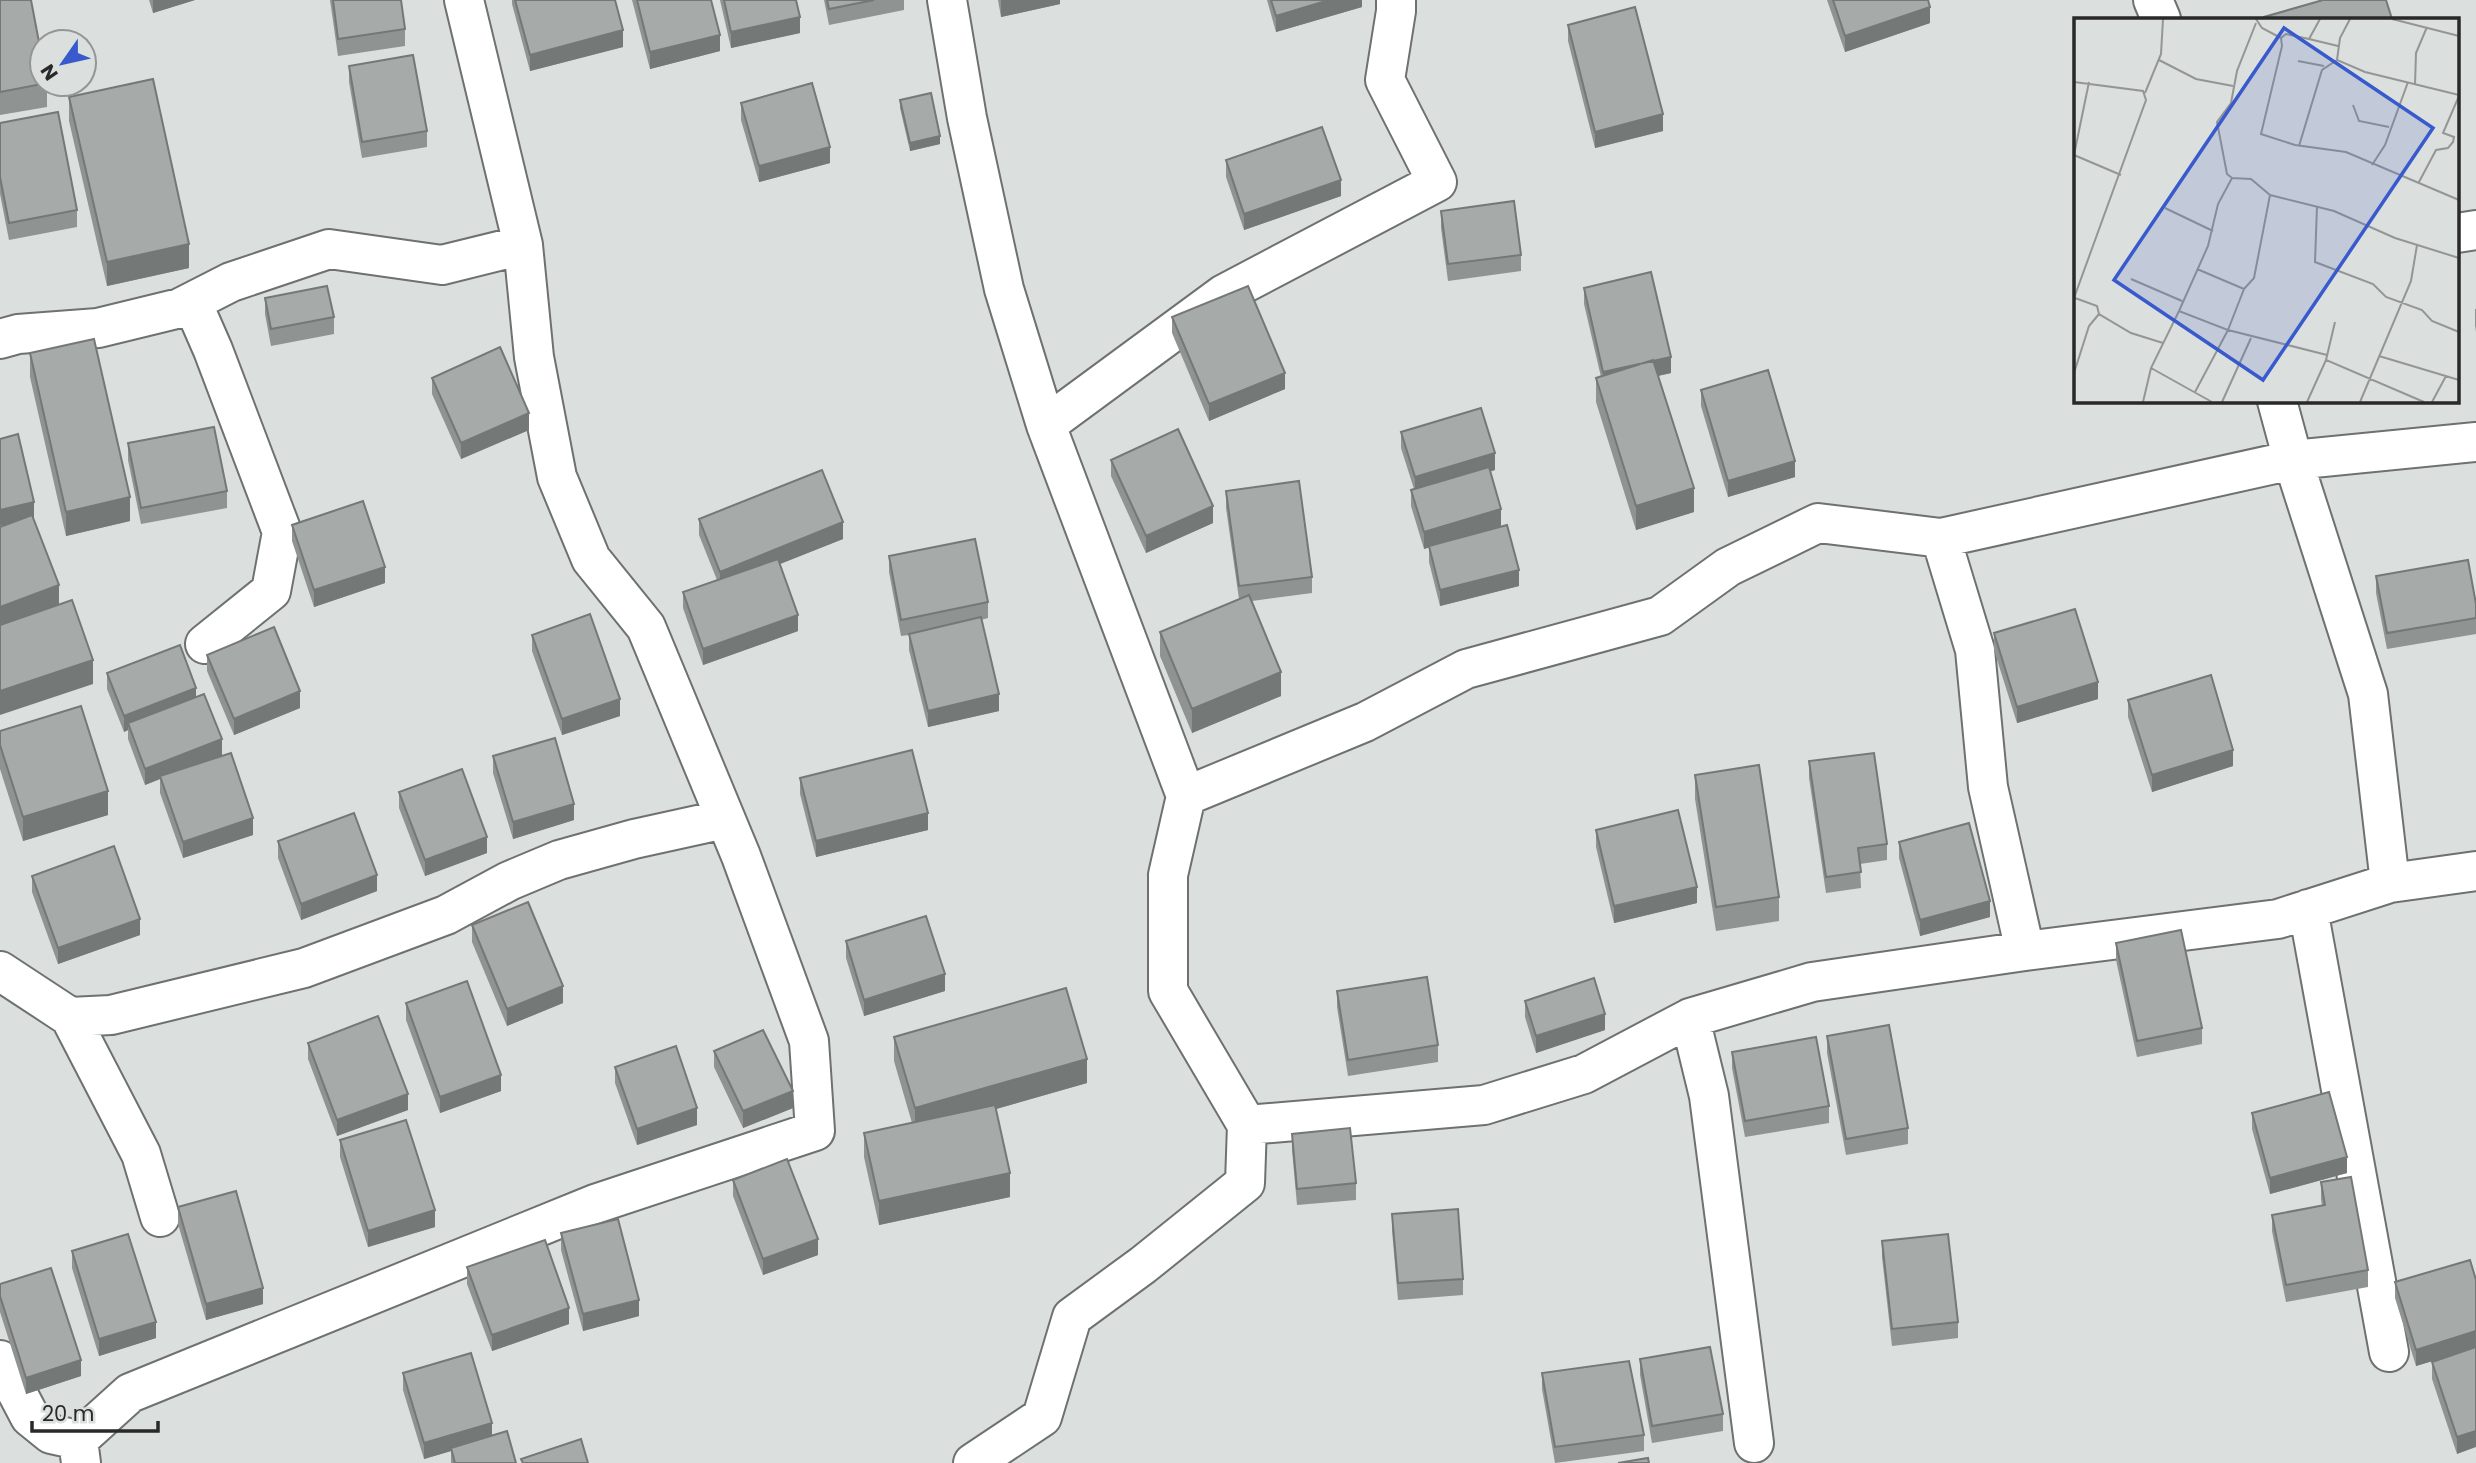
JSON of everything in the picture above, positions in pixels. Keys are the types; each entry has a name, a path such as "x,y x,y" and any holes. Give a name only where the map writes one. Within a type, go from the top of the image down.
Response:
{"street":[{"path":"0,1360 30,1418 80,1452 130,1393 595,1204 815,1131 809,1041 725,819 646,626 591,559 557,477 534,357 523,245 464,0"},
{"path":"947,0 967,117 1004,289 1046,425 1186,796 1168,875 1168,991 1247,1125 1245,1183 1143,1265 1072,1317 1042,1417 973,1463"},
{"path":"1046,425 1224,293 1437,183 1385,80 1396,0"},
{"path":"2153,0 2161,18"},
{"path":"2458,233 2476,230"},
{"path":"0,339 18,334 98,328 180,308 231,282 329,249 442,265 523,245"},
{"path":"192,302 282,532 271,591 205,644"},
{"path":"2277,402 2293,460 2368,694 2390,883"},
{"path":"1186,796 1365,722 1465,669 1660,617 1728,567 1818,523 1941,538 2293,460 2476,442"},
{"path":"1941,538 1975,650 1988,787 2025,950"},
{"path":"70,1017 111,1015 304,968 446,915 509,881 559,860 634,839 725,819"},
{"path":"1247,1125 1485,1105 1584,1074 1690,1018 1812,982 2025,950 2278,919 2390,883 2476,870"},
{"path":"2308,909 2389,1352"},
{"path":"0,971 70,1017 141,1154 160,1217"},
{"path":"1690,1018 1709,1096 1754,1443"}],"building":[{"path":"0,0 31,0 36,28 28,28 28,87 0,92"},
{"path":"333,0 401,0 405,29 338,39"},
{"path":"515,0 615,0 623,30 530,55"},
{"path":"637,0 711,0 720,35 650,52"},
{"path":"724,0 796,0 800,17 731,32"},
{"path":"827,0 874,0 829,9"},
{"path":"1271,0 1329,0 1276,16"},
{"path":"1833,0 1928,0 1930,7 1845,36"},
{"path":"2323,0 2386,0 2392,18 2264,18"},
{"path":"1635,7 1663,114 1595,132 1568,25"},
{"path":"413,55 427,131 362,142 349,66"},
{"path":"153,79 189,244 107,262 69,98 98,98 98,91"},
{"path":"812,83 830,147 759,166 741,103"},
{"path":"931,93 940,136 910,143 900,100"},
{"path":"58,112 77,210 9,223 0,177 0,123"},
{"path":"1322,127 1341,180 1244,214 1226,160"},
{"path":"1514,201 1521,255 1448,264 1441,211"},
{"path":"1651,272 1671,357 1603,372 1584,288"},
{"path":"327,286 334,317 271,329 265,298"},
{"path":"1248,286 1285,373 1209,404 1172,317"},
{"path":"94,339 130,497 66,512 30,353"},
{"path":"500,347 529,413 461,443 432,378"},
{"path":"1653,360 1694,488 1636,506 1596,378"},
{"path":"1768,370 1795,461 1728,481 1701,390"},
{"path":"1481,408 1495,453 1415,477 1401,432"},
{"path":"214,427 227,491 141,508 128,443"},
{"path":"1178,429 1213,506 1146,536 1111,460"},
{"path":"18,434 34,502 0,510 0,439"},
{"path":"1489,467 1501,509 1424,532 1411,490"},
{"path":"822,470 843,522 720,572 699,519"},
{"path":"1299,481 1312,577 1239,586 1226,491"},
{"path":"363,501 385,567 314,590 292,525"},
{"path":"32,515 59,585 0,607 0,527"},
{"path":"1507,525 1519,570 1440,590 1429,546"},
{"path":"975,539 988,602 901,620 889,556"},
{"path":"778,559 798,615 703,649 683,592"},
{"path":"2468,560 2476,618 2387,633 2376,576"},
{"path":"1249,595 1281,672 1192,709 1160,632"},
{"path":"72,600 93,660 0,691 0,625"},
{"path":"2075,609 2098,682 2017,707 1994,633"},
{"path":"590,614 620,699 562,719 532,635"},
{"path":"981,617 999,694 928,711 909,634"},
{"path":"274,627 300,691 234,719 207,655"},
{"path":"180,645 196,688 124,716 107,673"},
{"path":"2211,675 2233,750 2152,775 2128,700"},
{"path":"204,694 222,739 145,769 128,723"},
{"path":"81,706 108,791 23,817 0,745 0,731"},
{"path":"555,738 574,804 513,822 493,756"},
{"path":"912,750 928,813 816,841 800,778"},
{"path":"231,753 253,818 183,842 160,776"},
{"path":"1874,753 1887,844 1858,848 1861,872 1826,877 1809,761"},
{"path":"1759,765 1779,897 1716,907 1695,775"},
{"path":"462,769 487,837 425,860 399,792"},
{"path":"1678,810 1697,887 1614,906 1596,830"},
{"path":"354,813 377,875 301,904 278,841"},
{"path":"1969,823 1990,901 1920,920 1899,842"},
{"path":"114,846 140,919 58,948 32,876"},
{"path":"528,902 563,986 507,1009 472,925"},
{"path":"926,916 945,974 864,1000 846,941"},
{"path":"2181,930 2202,1028 2137,1041 2116,943"},
{"path":"1427,977 1438,1045 1348,1060 1337,991"},
{"path":"1594,978 1605,1014 1536,1036 1525,1001"},
{"path":"467,981 501,1075 440,1097 406,1003"},
{"path":"1066,988 1087,1059 915,1108 894,1037"},
{"path":"378,1016 408,1094 337,1120 308,1043"},
{"path":"1889,1025 1908,1128 1846,1139 1827,1036"},
{"path":"763,1030 793,1091 743,1111 714,1051"},
{"path":"1816,1037 1829,1106 1745,1121 1732,1052"},
{"path":"676,1046 697,1108 637,1129 615,1067"},
{"path":"2329,1092 2347,1157 2270,1178 2252,1113"},
{"path":"995,1105 1010,1173 879,1201 864,1133"},
{"path":"406,1120 435,1210 368,1231 340,1140"},
{"path":"1350,1128 1356,1183 1297,1189 1292,1134"},
{"path":"787,1159 818,1239 763,1259 733,1180"},
{"path":"2351,1177 2368,1270 2286,1285 2272,1215 2325,1205 2321,1182"},
{"path":"236,1191 263,1288 206,1304 178,1207"},
{"path":"1458,1209 1463,1279 1398,1283 1392,1214"},
{"path":"618,1219 639,1300 583,1314 561,1233"},
{"path":"128,1234 156,1322 99,1339 72,1251"},
{"path":"1948,1234 1958,1322 1892,1329 1882,1241"},
{"path":"545,1240 569,1308 492,1335 467,1267"},
{"path":"2470,1260 2476,1280 2476,1331 2416,1350 2395,1282"},
{"path":"51,1268 81,1360 26,1378 0,1296 0,1284"},
{"path":"1710,1347 1723,1414 1652,1426 1640,1359"},
{"path":"2476,1347 2476,1431 2457,1437 2432,1362"},
{"path":"471,1353 492,1423 424,1443 403,1373"},
{"path":"1629,1361 1644,1435 1555,1447 1542,1373"},
{"path":"507,1431 516,1463 455,1463 451,1448"},
{"path":"581,1439 588,1463 523,1463 521,1459"},
{"path":"1648,1458 1649,1463 1618,1463"}]}
